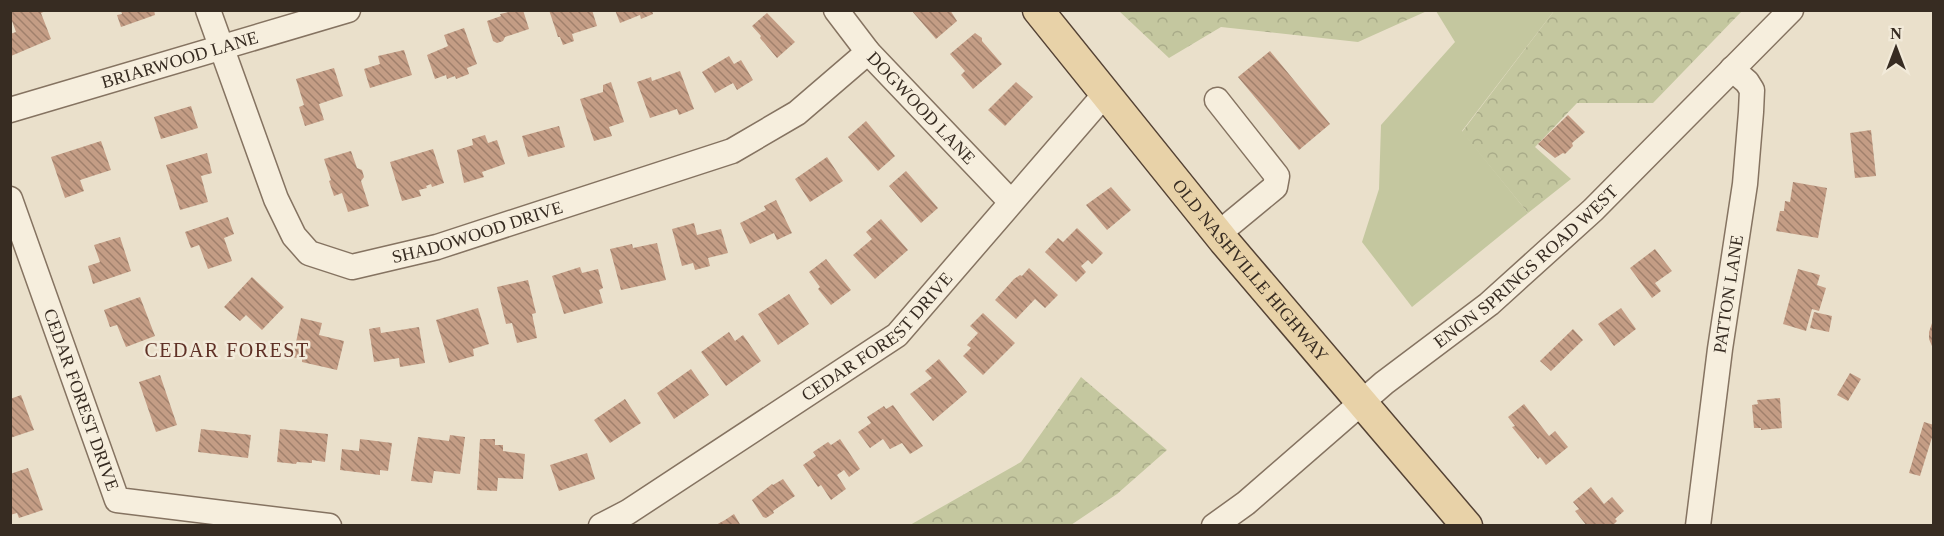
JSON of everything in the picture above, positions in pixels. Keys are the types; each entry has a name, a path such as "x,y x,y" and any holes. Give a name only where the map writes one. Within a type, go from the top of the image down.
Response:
{"main road":[{"name":"OLD NASHVILLE HIGHWAY","path":"1038,10 1218,234 1467,525"}],"street":[{"name":"SHADOWOOD DRIVE","path":"208,10 276,199 294,236 309,253 352,267 437,247 732,151 797,113 868,51"},
{"name":"BRIARWOOD LANE","path":"10,110 348,10"},
{"name":"DOGWOOD LANE","path":"836,10 868,51 1011,202"},
{"name":"ENON SPRINGS ROAD WEST","path":"1214,525 1246,503 1361,402 1506,289 1593,210 1791,10"},
{"name":"PATTON LANE","path":"1698,525 1720,349 1745,184 1751,112 1752,90 1747,82 1732,69"},
{"name":"CEDAR FOREST DRIVE","path":"601,525 628,512 897,335 1105,94"},
{"path":"1217,100 1277,176 1275,187 1218,234"},
{"name":"CEDAR FOREST DRIVE","path":"10,198 117,500 329,525"},
{"name":"ENON SPRINGS ROAD WEST","path":"1228,525 1246,503"}],"green space":[{"path":"1119,11 1427,11 1358,42 1221,27 1169,58"},
{"path":"1436,11 1554,11 1462,131 1528,213 1412,307 1362,242 1379,189 1381,125 1455,42"},
{"path":"1554,11 1742,11 1653,103 1577,103 1535,147 1571,179 1528,213 1462,132"},
{"path":"1081,377 1167,450 1117,494 1071,525 910,525 1021,462"}],"building":[{"path":"10,10 48,10 41,13 51,39 11,56 10,34 16,32 12,21 10,22"},
{"path":"121,10 154,10 155,15 121,27 117,15 122,14"},
{"path":"523,10 529,29 505,37 503,41 497,43 493,41 487,21 501,16 500,14"},
{"path":"549,10 592,10 597,26 572,34 574,41 563,45"},
{"path":"615,10 652,10 653,14 641,19 640,15 620,23"},
{"path":"911,10 950,10 957,21 936,39"},
{"path":"767,13 795,42 777,58 752,26"},
{"path":"464,28 477,64 467,68 469,74 456,79 455,76 447,79 446,75 435,79 427,55 448,46 444,35"},
{"path":"975,33 982,38 982,41 1002,64 973,89 961,75 965,71 950,54"},
{"path":"404,50 412,75 370,88 364,69 380,64 378,56"},
{"path":"1270,51 1330,124 1299,150 1238,77"},
{"path":"729,56 734,64 741,60 753,80 737,90 733,83 715,93 702,72"},
{"path":"334,68 343,96 319,104 324,120 305,126 299,107 304,105 296,79"},
{"path":"680,71 694,109 679,115 677,109 650,118 637,82 651,77 652,81"},
{"path":"611,82 624,122 609,127 612,136 594,141 580,99 603,92 603,85"},
{"path":"1016,82 1033,97 1005,126 988,110"},
{"path":"191,106 198,128 161,139 154,117"},
{"path":"1568,115 1585,132 1572,143 1573,146 1565,154 1555,158 1538,144"},
{"path":"866,121 895,156 878,171 848,137"},
{"path":"559,126 565,147 528,157 522,136"},
{"path":"1871,130 1876,176 1855,178 1850,133"},
{"path":"485,135 488,143 497,140 505,164 482,172 484,177 464,183 457,150 473,145 472,139"},
{"path":"101,141 111,170 80,180 84,191 65,198 51,157"},
{"path":"433,149 444,183 432,187 431,184 426,186 427,188 419,190 421,196 402,201 390,162"},
{"path":"351,151 357,168 362,170 364,177 361,181 369,206 348,212 342,193 334,196 324,159"},
{"path":"207,153 212,173 201,176 208,202 180,210 166,165"},
{"path":"827,157 843,181 810,202 795,179"},
{"path":"906,171 938,208 921,223 889,186"},
{"path":"1793,182 1827,188 1818,238 1776,231 1780,211 1784,211 1785,201 1790,202"},
{"path":"1111,187 1131,210 1107,230 1086,205"},
{"path":"776,200 792,233 777,240 774,233 750,244 740,223 766,210 764,206"},
{"path":"228,217 234,234 224,238 232,261 208,269 199,245 191,248 185,232"},
{"path":"881,219 908,250 875,279 853,255 872,239 866,232"},
{"path":"694,223 697,235 721,229 728,253 708,258 710,266 695,270 693,263 682,266 672,229"},
{"path":"1077,228 1103,253 1092,264 1088,260 1081,266 1086,272 1076,282 1045,252 1058,238 1063,242"},
{"path":"120,237 131,271 93,284 88,266 100,262 94,245"},
{"path":"657,243 666,280 621,290 610,249 632,244 633,248"},
{"path":"1655,249 1672,271 1655,283 1661,291 1652,298 1630,268"},
{"path":"826,259 851,290 831,305 818,289 820,287 809,272"},
{"path":"580,267 582,273 598,269 603,288 599,290 603,303 564,314 552,276"},
{"path":"1029,268 1058,295 1045,308 1035,299 1016,319 995,300 1014,279 1022,276"},
{"path":"1798,269 1820,275 1817,285 1826,288 1819,311 1812,309 1806,331 1783,324"},
{"path":"252,277 284,307 262,330 246,315 240,321 224,307"},
{"path":"528,280 536,313 532,314 537,338 517,343 512,323 506,324 497,287"},
{"path":"789,294 809,324 778,345 758,314"},
{"path":"140,297 155,336 126,347 117,325 110,327 104,310"},
{"path":"478,308 489,344 473,349 474,356 449,363 436,320"},
{"path":"1621,308 1636,329 1614,346 1598,324"},
{"path":"1814,312 1832,316 1829,332 1810,328"},
{"path":"983,313 1015,343 983,375 963,356 971,348 967,345 978,333 970,326"},
{"path":"301,318 322,323 319,335 344,341 337,370 302,362 302,359 293,357"},
{"path":"1934,320 1934,351 1929,339"},
{"path":"380,327 381,333 419,327 425,363 400,367 399,358 374,362 369,329"},
{"path":"1573,329 1583,340 1551,371 1540,361"},
{"path":"729,332 735,341 743,335 761,361 726,386 701,352"},
{"path":"939,359 967,392 933,421 910,394 932,378 925,371"},
{"path":"691,369 709,395 674,419 657,393"},
{"path":"1850,373 1861,379 1848,401 1837,395"},
{"path":"160,375 177,425 156,432 139,382"},
{"path":"21,395 34,430 10,438 10,399"},
{"path":"1780,398 1782,428 1761,430 1761,428 1754,428 1752,405 1758,404 1757,400"},
{"path":"625,399 641,423 610,443 594,420"},
{"path":"1524,404 1549,436 1555,431 1568,447 1546,465 1540,457 1538,459 1512,427 1515,426 1508,417"},
{"path":"893,405 923,446 910,454 902,443 890,449 883,439 870,448 858,432 871,423 867,417 884,406 886,409"},
{"path":"1924,422 1934,425 1934,431 1920,476 1909,473"},
{"path":"201,429 251,435 248,458 198,452"},
{"path":"280,429 328,434 325,462 312,460 312,463 297,462 296,464 277,462"},
{"path":"450,435 465,437 460,474 434,471 432,483 411,481 418,437 449,441"},
{"path":"360,439 392,443 388,471 380,470 380,475 340,470 342,449 359,451"},
{"path":"480,439 495,439 495,445 503,445 503,451 525,454 523,479 498,478 497,491 477,490"},
{"path":"840,439 860,469 849,477 844,470 837,475 846,489 831,500 821,485 818,487 803,465 816,456 813,452 828,442 831,445"},
{"path":"587,453 595,479 559,491 550,465"},
{"path":"28,468 43,510 19,518 17,513 10,515 10,474"},
{"path":"783,479 795,496 773,511 774,513 766,518 763,517 752,500 772,484"},
{"path":"1591,487 1604,504 1612,497 1624,511 1615,519 1617,521 1612,526 1587,526 1575,511 1579,509 1573,502"},
{"path":"734,514 741,526 714,526 725,520"}],"district":[{"name":"CEDAR FOREST","path":"227,350"}]}
